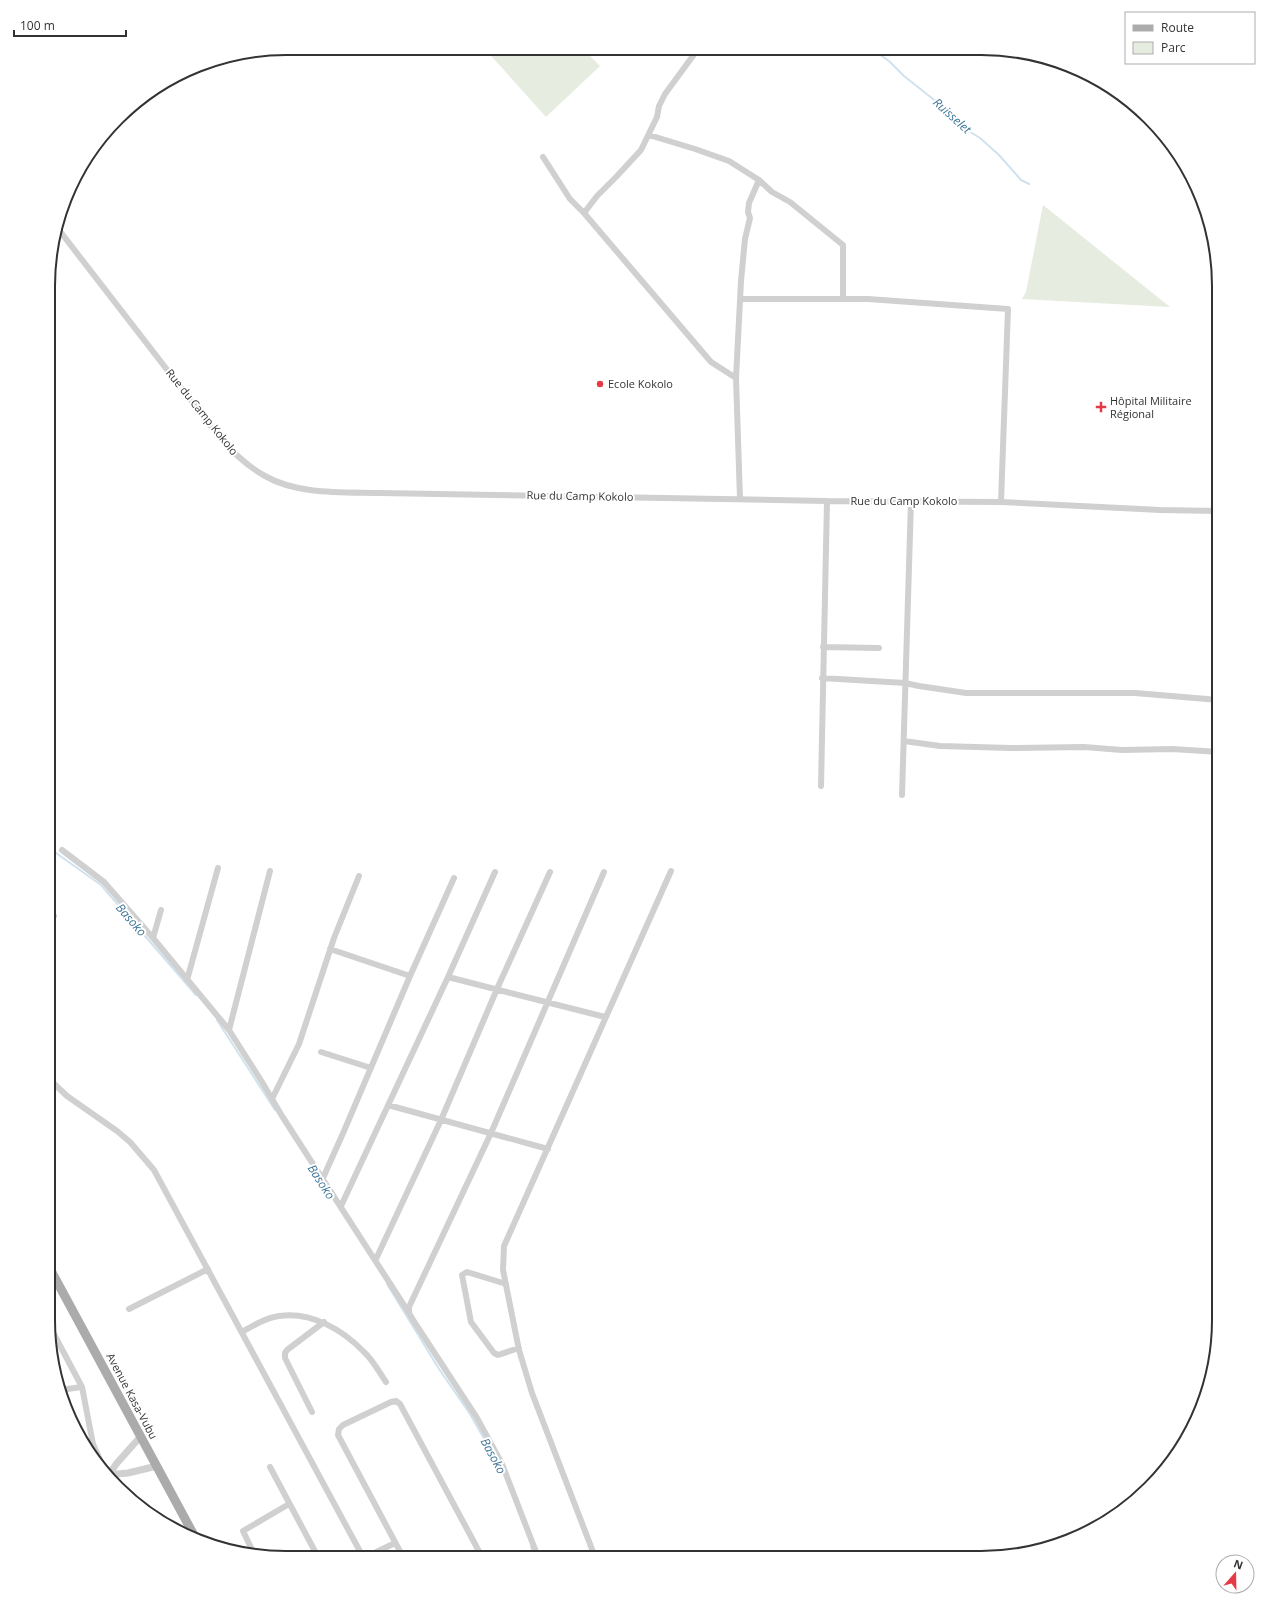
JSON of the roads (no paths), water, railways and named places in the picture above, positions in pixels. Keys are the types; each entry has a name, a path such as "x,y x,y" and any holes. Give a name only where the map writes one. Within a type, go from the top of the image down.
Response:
{"main road":[{"name":"Avenue Kasa-Vubu","path":"55,1281 191,1530"}],"street":[{"path":"584,213 597,196 641,150 649,135 665,94 694,55"},
{"path":"649,135 729,161 759,180 772,192 790,202 843,245 843,299"},
{"path":"543,157 570,199 584,213 711,362 736,378"},
{"path":"740,499 736,378 740,299 745,240 750,218 748,212 749,203 759,180"},
{"name":"Rue du Camp Kokolo","path":"61,233 232,452 265,476 304,489 328,492 827,501 1001,502 1160,510 1212,511"},
{"path":"740,299 868,299 1008,309 1001,502"},
{"path":"821,786 822,678 827,501"},
{"path":"902,795 911,501"},
{"path":"823,647 879,648"},
{"path":"822,678 905,683 966,693 1135,693 1212,699"},
{"path":"904,741 940,746 1212,752"},
{"path":"62,850 104,882 153,938 229,1030 282,1116 376,1259 477,1418 502,1464 535,1551"},
{"path":"187,980 218,868"},
{"path":"229,1030 270,871"},
{"path":"592,1551 532,1393 518,1348 503,1270 504,1246 671,871"},
{"path":"341,1206 448,977 495,872"},
{"path":"376,1259 441,1120 497,989 550,872"},
{"path":"409,1313 409,1307 416,1290 491,1133 604,872"},
{"path":"272,1098 299,1044 330,949 359,876"},
{"path":"323,1178 454,878"},
{"path":"153,938 161,910"},
{"path":"330,949 410,976"},
{"path":"448,977 606,1017"},
{"path":"321,1052 371,1068"},
{"path":"55,1085 67,1096 117,1130 130,1142 154,1170 360,1551"},
{"path":"388,1104 548,1149"},
{"path":"129,1310 208,1269"},
{"path":"506,1284 468,1272 462,1275 471,1322 492,1351 498,1354 518,1348"},
{"path":"242,1332 261,1321 278,1316 294,1315 308,1317 324,1322 349,1338 365,1353 386,1382"},
{"path":"312,1412 285,1358 285,1353 324,1322"},
{"path":"56,1340 82,1387 93,1444 97,1451"},
{"path":"66,1389 82,1387"},
{"path":"399,1551 338,1435 339,1429 343,1425 396,1401 400,1404 478,1551"},
{"path":"110,1470 141,1436"},
{"path":"113,1473 128,1473 156,1466"},
{"path":"270,1467 314,1551"},
{"path":"251,1548 243,1530 289,1504"},
{"path":"379,1551 396,1543"}],"waterway":[{"name":"Ruisselet","path":"880,55 938,103 955,118 961,126 980,138 999,155 1021,180 1029,184"},
{"name":"Basoko","path":"55,852 101,885 196,995"},
{"name":"Basoko","path":"217,1020 275,1110"},
{"name":"Basoko","path":"387,1284 439,1369 470,1414 499,1465"},
{"name":"Basoko","path":"531,1547 533,1551"}],"place":[{"name":"Ecole Kokolo","path":"600,384"},
{"name":"Hôpital Militaire Régional","path":"1101,407"}]}
